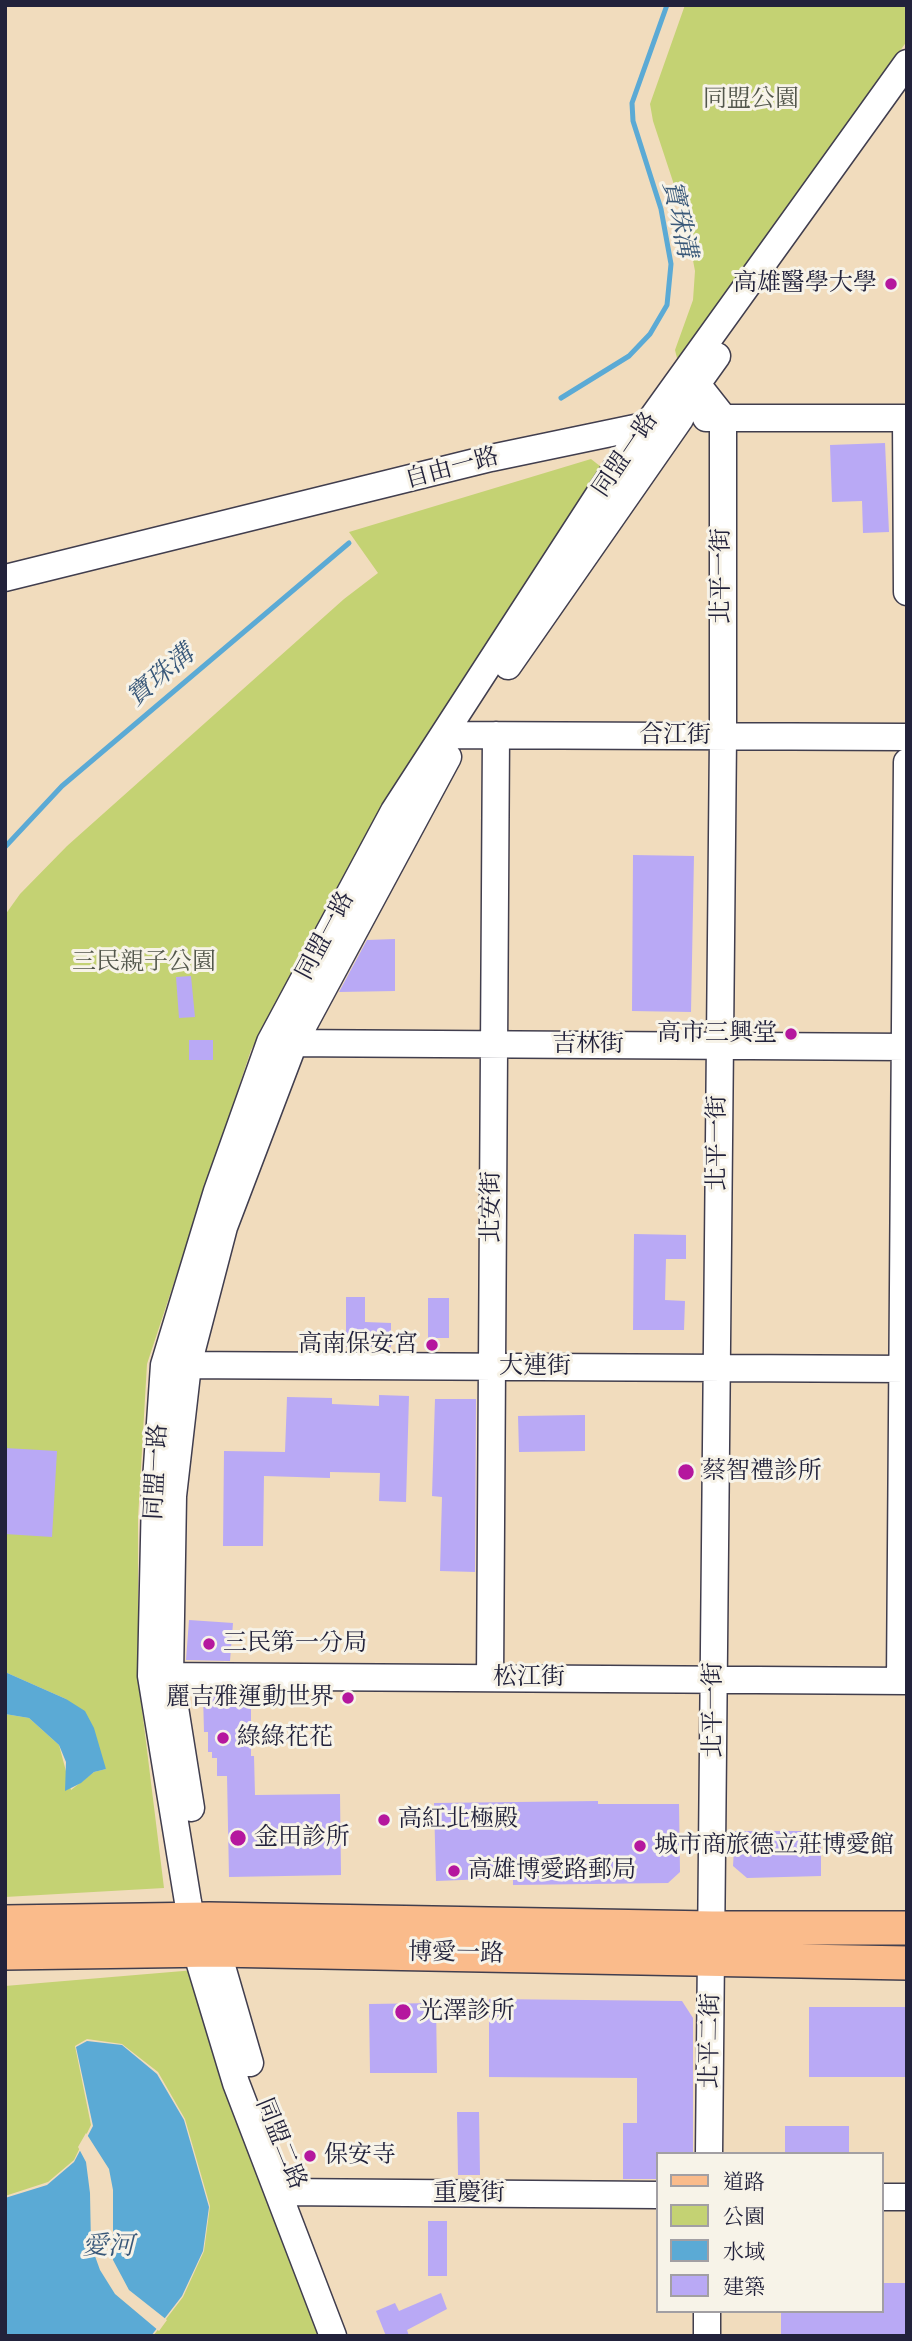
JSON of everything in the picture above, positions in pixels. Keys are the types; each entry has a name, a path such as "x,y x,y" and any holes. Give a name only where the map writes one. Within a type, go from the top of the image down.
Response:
{"main road":[{"name":"博愛一路","path":"5,1922 204,1935 712,1944 907,1963"},
{"name":"博愛一路","path":"712,1944 907,1928"},
{"name":"博愛一路","path":"5,1953 204,1935"}],"street":[{"name":"同盟一路","path":"204,1935 161,1676 155,1495 176,1365 217,1191 282,1043 394,811 453,735 680,419 689,379 907,64"},
{"name":"同盟一路","path":"453,735 645,425 689,379 907,94"},
{"path":"689,379 723,417"},
{"name":"自由一路","path":"5,578 491,458 645,425 680,419 723,417 907,418"},
{"name":"北平一街","path":"712,1944 723,736 723,417"},
{"path":"907,418 907,592"},
{"name":"合江街","path":"453,735 907,737"},
{"name":"北安街","path":"490,1678 496,735"},
{"path":"903,1681 907,762"},
{"name":"吉林街","path":"282,1043 905,1047"},
{"name":"大連街","path":"176,1365 904,1369"},
{"name":"松江街","path":"161,1676 903,1681"},
{"name":"同盟二路","path":"204,1935 236,2082 290,2192 353,2336"},
{"name":"北平二街","path":"709,2152 712,1944"},
{"name":"同盟二路","path":"290,2192 333,2336"},
{"name":"重慶街","path":"290,2192 656,2195"},
{"path":"884,2197 907,2197"},
{"path":"707,2313 707,2336"}],"green space":[{"name":"同盟公園","path":"685,5 907,5 907,41 678,362 675,350 693,300 695,271 685,218 653,121 650,104"},
{"name":"三民親子公園","path":"591,459 605,470 348,880 251,1050 147,1364 138,1519 138,1677 164,1888 5,1897 5,1714 29,1718 59,1745 71,1790 94,1772 106,1769 66,1699 5,1672 5,915 20,894 67,846 344,599 378,573 349,532"},
{"path":"195,1970 333,2336 153,2336 183,2297 204,2251 210,2206 185,2119 158,2072 122,2044 87,2039 75,2046 91,2125 74,2160 48,2182 5,2196 5,1986"}],"water":[{"path":"5,1672 66,1699 85,1711 94,1728 106,1769 94,1772 65,1791 66,1762 59,1745 29,1718 5,1714"},
{"name":"愛河","path":"87,2041 122,2045 157,2074 184,2120 209,2207 203,2251 182,2296 151,2336 5,2336 5,2198 47,2185 74,2162 93,2126 76,2047"}],"pier":[{"path":"86,2133 109,2169 113,2190 113,2260 129,2290 167,2320 159,2331 115,2294 100,2270 91,2245 90,2193 86,2162 78,2147"}],"building":[{"path":"885,443 889,532 863,533 862,501 832,502 830,445"},
{"path":"633,855 694,856 691,1012 632,1011"},
{"path":"395,939 395,991 339,992 367,940"},
{"path":"191,976 195,1017 179,1018 176,977"},
{"path":"189,1040 213,1040 213,1060 189,1060"},
{"path":"634,1234 686,1235 686,1259 666,1259 665,1300 685,1301 684,1330 633,1330"},
{"path":"346,1297 365,1297 365,1322 391,1323 391,1347 346,1347"},
{"path":"428,1298 449,1298 449,1338 428,1338"},
{"path":"379,1395 409,1396 406,1502 379,1501 380,1473 330,1472 330,1478 264,1476 263,1546 223,1546 224,1451 285,1452 287,1397 332,1398 332,1404 379,1406"},
{"path":"435,1399 476,1399 475,1572 440,1571 442,1497 432,1496"},
{"path":"585,1415 585,1451 519,1452 518,1416"},
{"path":"5,1448 57,1451 52,1537 5,1534"},
{"name":"三民第一分局","path":"189,1620 233,1623 230,1661 186,1660"},
{"path":"251,1693 251,1756 254,1756 255,1795 340,1794 341,1875 229,1877 227,1776 217,1776 217,1758 212,1758 212,1752 208,1752 208,1732 204,1732 203,1694"},
{"path":"598,1801 598,1804 679,1804 680,1872 668,1883 513,1885 513,1878 436,1881 434,1803"},
{"path":"735,1831 821,1831 821,1876 747,1878 733,1866"},
{"path":"489,1999 682,2001 693,2018 693,2152 656,2152 656,2179 623,2179 623,2123 637,2123 637,2078 489,2077"},
{"path":"436,2003 437,2073 370,2073 369,2004"},
{"path":"809,2007 907,2007 907,2077 809,2077"},
{"path":"457,2112 479,2112 480,2175 458,2175"},
{"path":"785,2126 849,2126 849,2152 785,2152"},
{"path":"428,2221 447,2221 447,2276 428,2276"},
{"path":"884,2283 907,2283 907,2336 781,2336 781,2313 884,2313"},
{"path":"441,2293 447,2309 407,2330 409,2336 386,2336 376,2311 395,2303 399,2311"}],"waterway":[{"name":"寶珠溝","path":"561,398 629,356 650,334 667,305 671,264 661,209 633,121 632,103 667,5"},
{"name":"寶珠溝","path":"5,847 62,786 349,543"}],"place":[{"name":"高雄醫學大學","path":"891,284"},
{"name":"高市三興堂","path":"791,1034"},
{"name":"高南保安宮","path":"432,1345"},
{"name":"蔡智禮診所","path":"686,1472"},
{"name":"三民第一分局","path":"209,1644"},
{"name":"麗吉雅運動世界","path":"348,1698"},
{"name":"綠綠花花","path":"223,1738"},
{"name":"高紅北極殿","path":"384,1820"},
{"name":"金田診所","path":"238,1838"},
{"name":"城市商旅德立莊博愛館","path":"640,1846"},
{"name":"高雄博愛路郵局","path":"454,1871"},
{"name":"光澤診所","path":"403,2012"},
{"name":"保安寺","path":"310,2156"}]}
